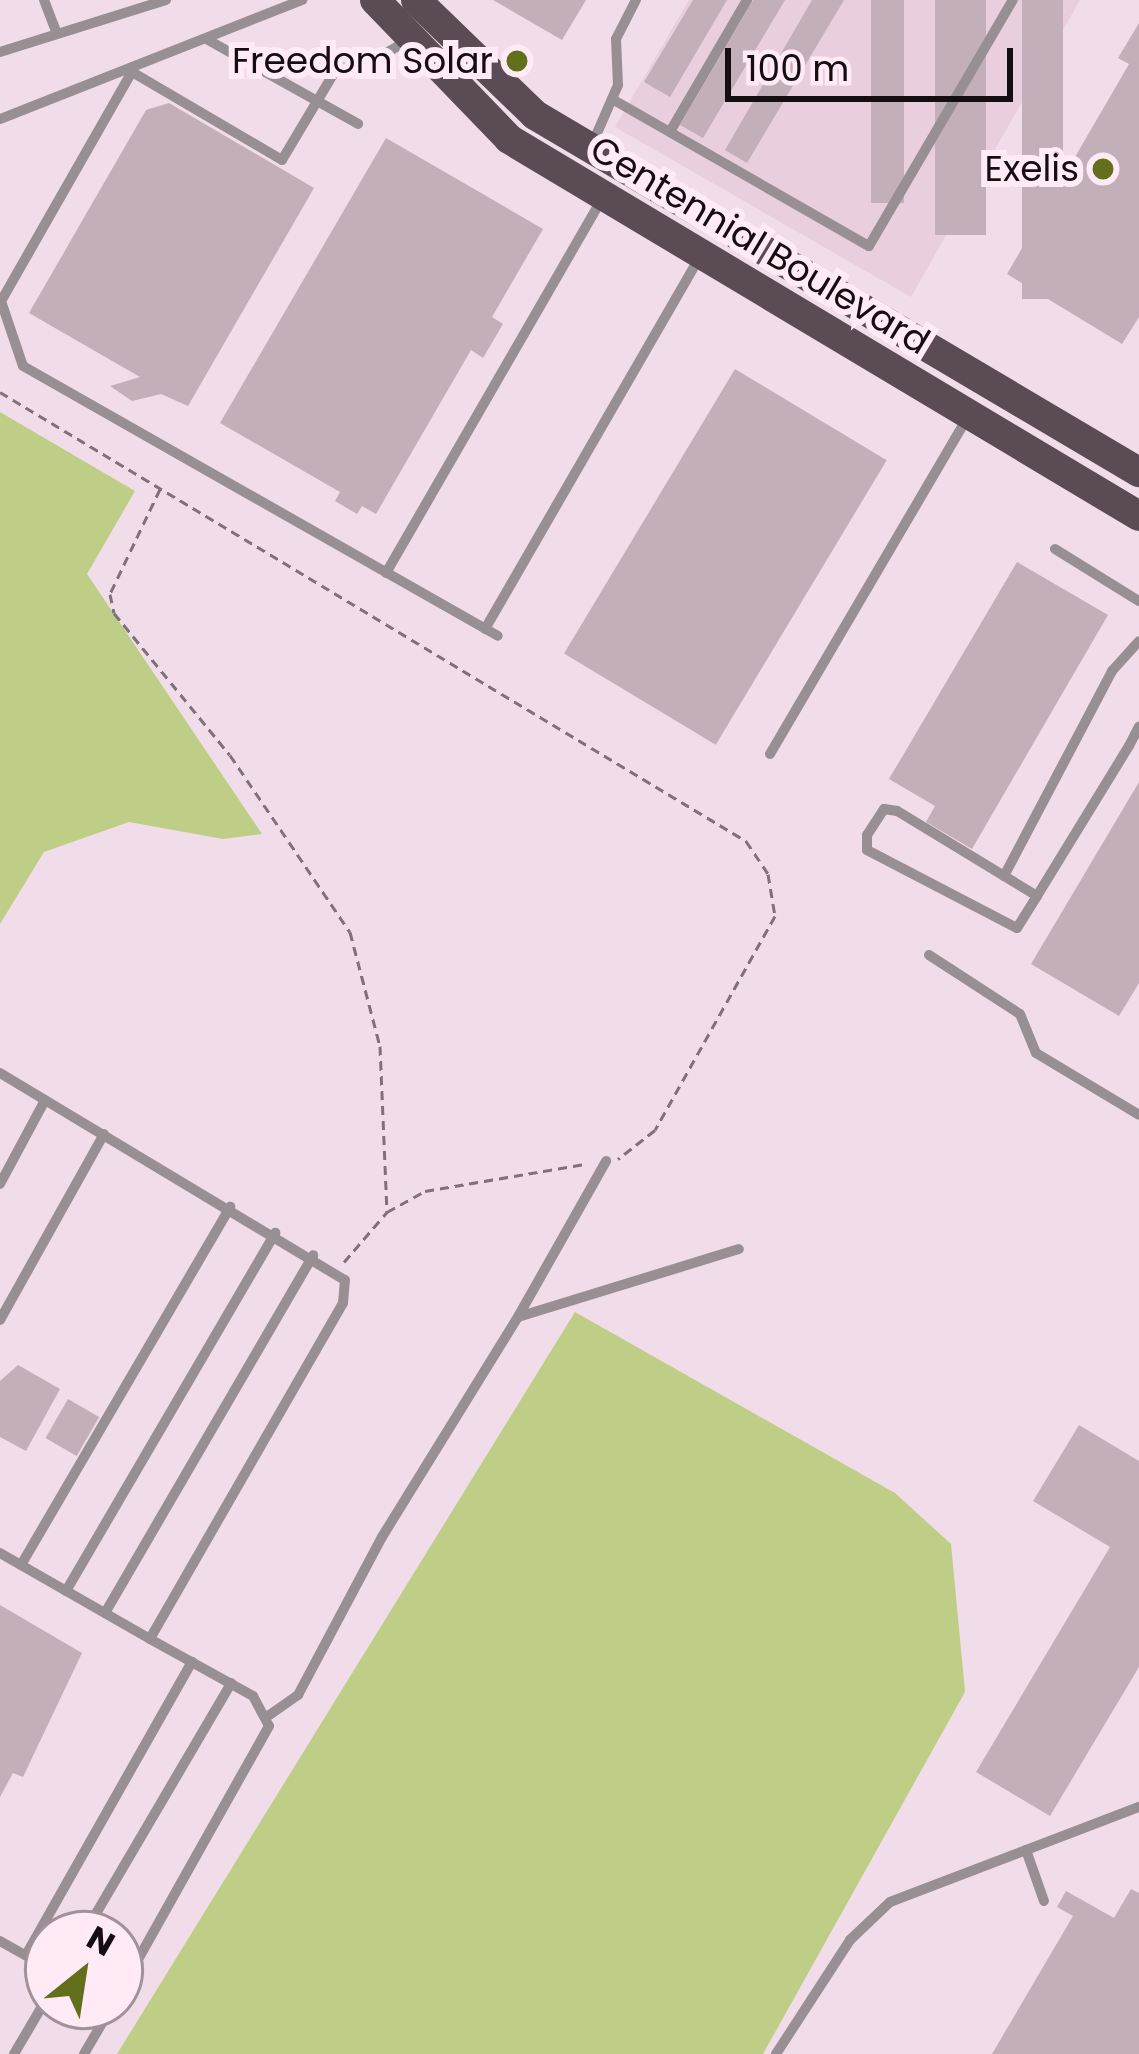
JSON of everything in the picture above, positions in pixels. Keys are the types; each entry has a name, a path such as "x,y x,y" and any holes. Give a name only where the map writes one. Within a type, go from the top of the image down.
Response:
{"main road":[{"name":"Centennial Boulevard","path":"375,0 407,41 493,125 572,180 1139,516"},
{"name":"Centennial Boulevard","path":"416,0 491,82 591,148 1139,472"}],"lane":[{"path":"44,0 58,34"},
{"path":"0,52 166,0"},
{"path":"0,119 132,72 302,0"},
{"path":"572,180 612,99 616,39 636,0"},
{"path":"671,130 747,0"},
{"path":"612,99 869,246 1012,0"},
{"path":"208,40 358,124"},
{"path":"132,72 282,160 344,56 363,66 407,41"},
{"path":"132,72 1,303 23,366 498,636"},
{"path":"386,573 603,198"},
{"path":"485,629 700,255"},
{"path":"770,754 970,414"},
{"path":"1055,549 1139,601"},
{"path":"1004,876 1112,671 1139,641"},
{"path":"1037,896 897,811 884,808 867,836 867,850 997,925 1017,928 1037,896 1139,726"},
{"path":"929,955 1019,1014 1036,1053 1139,1115"},
{"path":"0,1073 338,1269 343,1304 150,1639"},
{"path":"0,1184 45,1100"},
{"path":"0,1320 104,1134"},
{"path":"268,1716 298,1695 382,1537 518,1317 606,1161"},
{"path":"21,1565 230,1207"},
{"path":"66,1591 274,1233"},
{"path":"518,1317 739,1249"},
{"path":"105,1613 313,1255"},
{"path":"0,1553 231,1683 268,1716"},
{"path":"51,1910 192,1662"},
{"path":"98,1910 231,1683"},
{"path":"144,1951 266,1741 268,1716"},
{"path":"776,2054 850,1940 890,1902 1139,1807"},
{"path":"1027,1850 1044,1901"}],"path":[{"path":"0,392 731,827 758,856 776,916 655,1130 637,1150 606,1161 425,1191 387,1213 338,1269"},
{"path":"161,488 110,594 114,613 230,755 350,932 380,1046 387,1213"}],"shaded area":[{"path":"689,0 1080,0 911,297 615,127"}],"green space":[{"path":"0,412 135,491 87,574 262,834 223,839 129,822 44,852 0,924"},
{"path":"575,1312 895,1493 951,1544 965,1692 763,2054 117,2054 132,2030 144,2030 144,2010"}],"building":[{"path":"493,0 586,0 562,40"},
{"path":"693,0 727,0 670,97 644,82"},
{"path":"753,0 785,0 703,138 680,125"},
{"path":"812,0 844,0 747,163 725,150"},
{"path":"871,0 904,0 904,203 871,203"},
{"path":"935,0 986,0 986,235 935,235"},
{"path":"1022,0 1063,0 1063,299 1022,299"},
{"name":"Exelis","path":"1139,23 1139,317 1122,344 1007,274 1129,64 1118,58"},
{"path":"169,103 314,188 188,406 161,394 132,401 110,386 140,377 29,313 146,110"},
{"path":"386,138 543,229 492,317 503,324 483,358 471,350 376,514 362,506 357,514 335,501 340,492 220,423"},
{"path":"735,369 887,460 716,745 564,654"},
{"path":"1017,562 1108,615 972,849 926,822 935,806 889,779"},
{"path":"1139,782 1139,983 1119,1016 1031,964"},
{"path":"18,1365 60,1389 26,1451 0,1437 0,1381"},
{"path":"68,1399 99,1417 77,1456 46,1438"},
{"path":"1079,1425 1139,1461 1139,1667 1050,1816 976,1772 1110,1547 1033,1501"},
{"path":"0,1605 82,1653 23,1777 13,1773 0,1797"},
{"path":"1131,1889 1139,1893 1139,2054 992,2054 1073,1916 1057,1907 1066,1891 1114,1918"}],"place":[{"name":"Freedom Solar","path":"517,61"},
{"name":"Exelis","path":"1103,169"}]}
